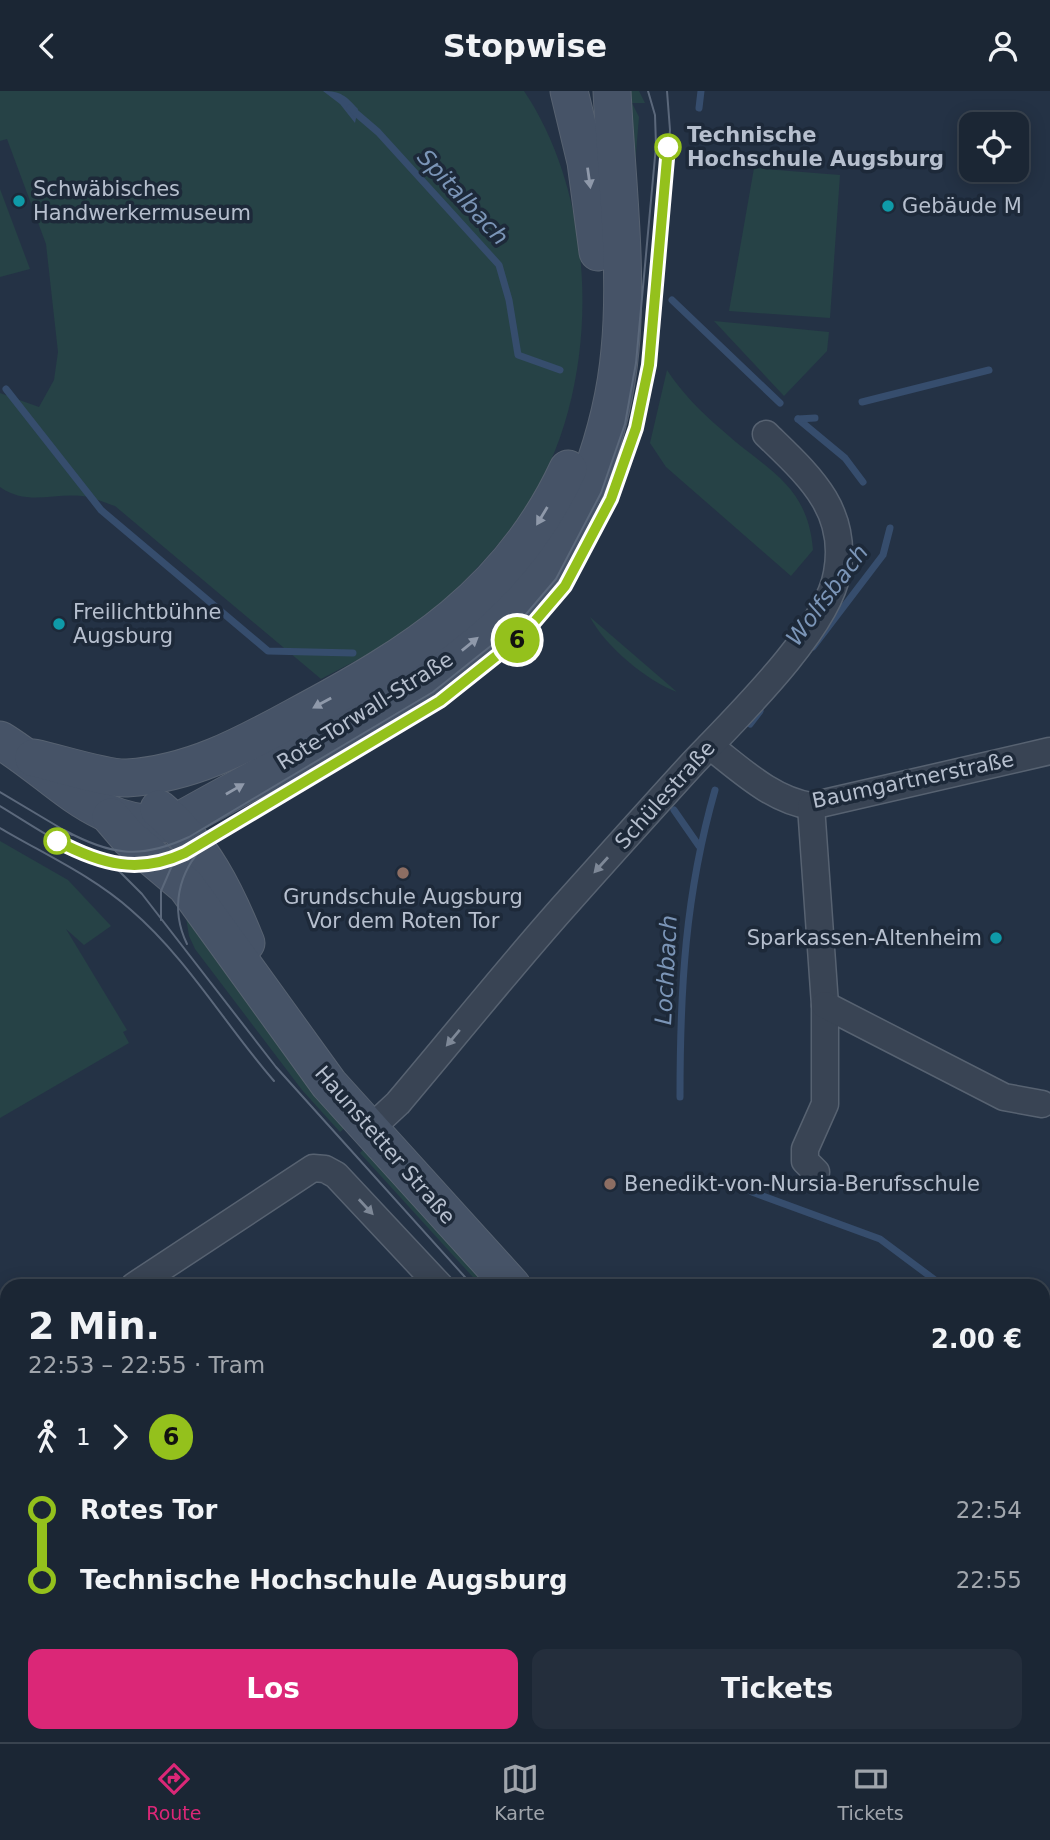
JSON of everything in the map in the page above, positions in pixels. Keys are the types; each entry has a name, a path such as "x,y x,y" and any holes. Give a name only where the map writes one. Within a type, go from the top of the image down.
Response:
{"main road":[{"name":"Rote-Torwall-Straße","path":"13,748 58,783 111,817 157,825 176,823 360,718 456,656 511,608 546,564 581,497 600,450 616,386 621,308 612,91"},
{"name":"Rote-Torwall-Straße","path":"124,778 225,755 423,643 495,577 534,529 561,484 587,419 596,380 600,331 600,271 586,162 573,98"},
{"name":"Rote-Torwall-Straße","path":"13,748 124,778 176,823"},
{"path":"176,823 181,801 206,761"},
{"name":"Haunstetter Straße","path":"111,817 129,838 186,886 329,1084 368,1131 505,1279"},
{"name":"Haunstetter Straße","path":"176,823 186,886"},
{"name":"Haunstetter Straße","path":"176,823 202,854 227,895 267,996"}],"street":[{"name":"Schülestraße","path":"368,1131 398,1103 564,907 710,746 801,641 822,610 838,572 837,539 828,502 813,480 766,434"},
{"name":"Baumgartnerstraße","path":"710,746 764,788 795,803 811,806 1050,751"},
{"path":"811,806 825,1005 825,1104 811,1161"},
{"path":"825,1005 1004,1097 1042,1104"},
{"path":"145,1279 313,1168 325,1169 336,1175 433,1279"}],"green space":[{"path":"0,91 524,91 550,139 569,193 579,250 582,309 577,367 564,424 543,477 514,524 464,582 420,621 385,645 321,679 115,506 82,496 20,496 0,487 0,393 39,407 54,380 58,352 46,244 7,139 0,141"},
{"path":"626,91 639,91 645,103 632,103 639,117 631,212"},
{"path":"754,168 840,175 830,318 729,311"},
{"path":"0,189 30,269 0,277"},
{"path":"714,321 829,332 827,351 784,396"},
{"path":"667,370 699,409 769,468 794,494 803,509 813,550 791,576 666,467 650,443"},
{"path":"590,617 677,692 653,680 628,661 605,639"},
{"path":"0,841 68,880 111,926 84,945 66,929 127,1030 123,1032 129,1043 0,1118"},
{"path":"184,905 280,1048 345,1128 340,1132 302,1090 195,949 189,936"},
{"path":"364,1149 484,1279 475,1279 360,1153"}],"water":[{"path":"323,91 343,95 358,109 355,123 340,104"}],"waterway":[{"name":"Wolfsbach","path":"699,108 701,91"},
{"name":"Spitalbach","path":"350,108 378,132 499,265 509,300 518,355 560,370"},
{"name":"Wolfsbach","path":"672,300 780,403"},
{"name":"Spitalbach","path":"862,402 989,370"},
{"path":"6,389 101,510 268,651 353,653"},
{"name":"Spitalbach","path":"798,419 815,418"},
{"name":"Wolfsbach","path":"798,419 845,458 863,482"},
{"name":"Wolfsbach","path":"813,647 883,555 890,528"},
{"name":"Wolfsbach","path":"750,724 760,711"},
{"name":"Lochbach","path":"680,1097 686,942 697,867 715,790"},
{"path":"674,810 699,846"},
{"name":"Lochbach","path":"752,1192 880,1239 934,1279"}],"tram line":[{"path":"64,830 96,845 125,851 155,849 189,837 433,692 516,626 556,579 601,493 625,424 636,363 656,146 655,115 648,91"},
{"path":"0,806 48,836 94,858 117,863 142,864 168,859 197,847 456,690 504,652 547,610 590,547 623,473 637,425 650,353 658,279 670,130 667,91"},
{"name":"6","path":"57,841 102,862 122,866 151,865 185,853 440,701 510,646 549,608 587,548 618,482 636,428 649,365 668,147"},
{"path":"0,792 72,835"},
{"path":"0,828 84,876 131,910 170,949 274,1081"},
{"path":"187,944 179,918 180,891 188,867 205,845"},
{"path":"161,920 161,891 177,854"},
{"path":"112,864 142,894 276,1067 467,1279"}],"place":[{"name":"Technische Hochschule Augsburg","path":"668,147"},
{"name":"Schwäbisches Handwerkermuseum","path":"19,201"},
{"name":"Gebäude M","path":"888,206"},
{"name":"Freilichtbühne Augsburg","path":"59,624"},
{"name":"Grundschule Augsburg Vor dem Roten Tor","path":"403,873"},
{"name":"Sparkassen-Altenheim","path":"996,938"},
{"name":"Benedikt-von-Nursia-Berufsschule","path":"610,1184"}]}
